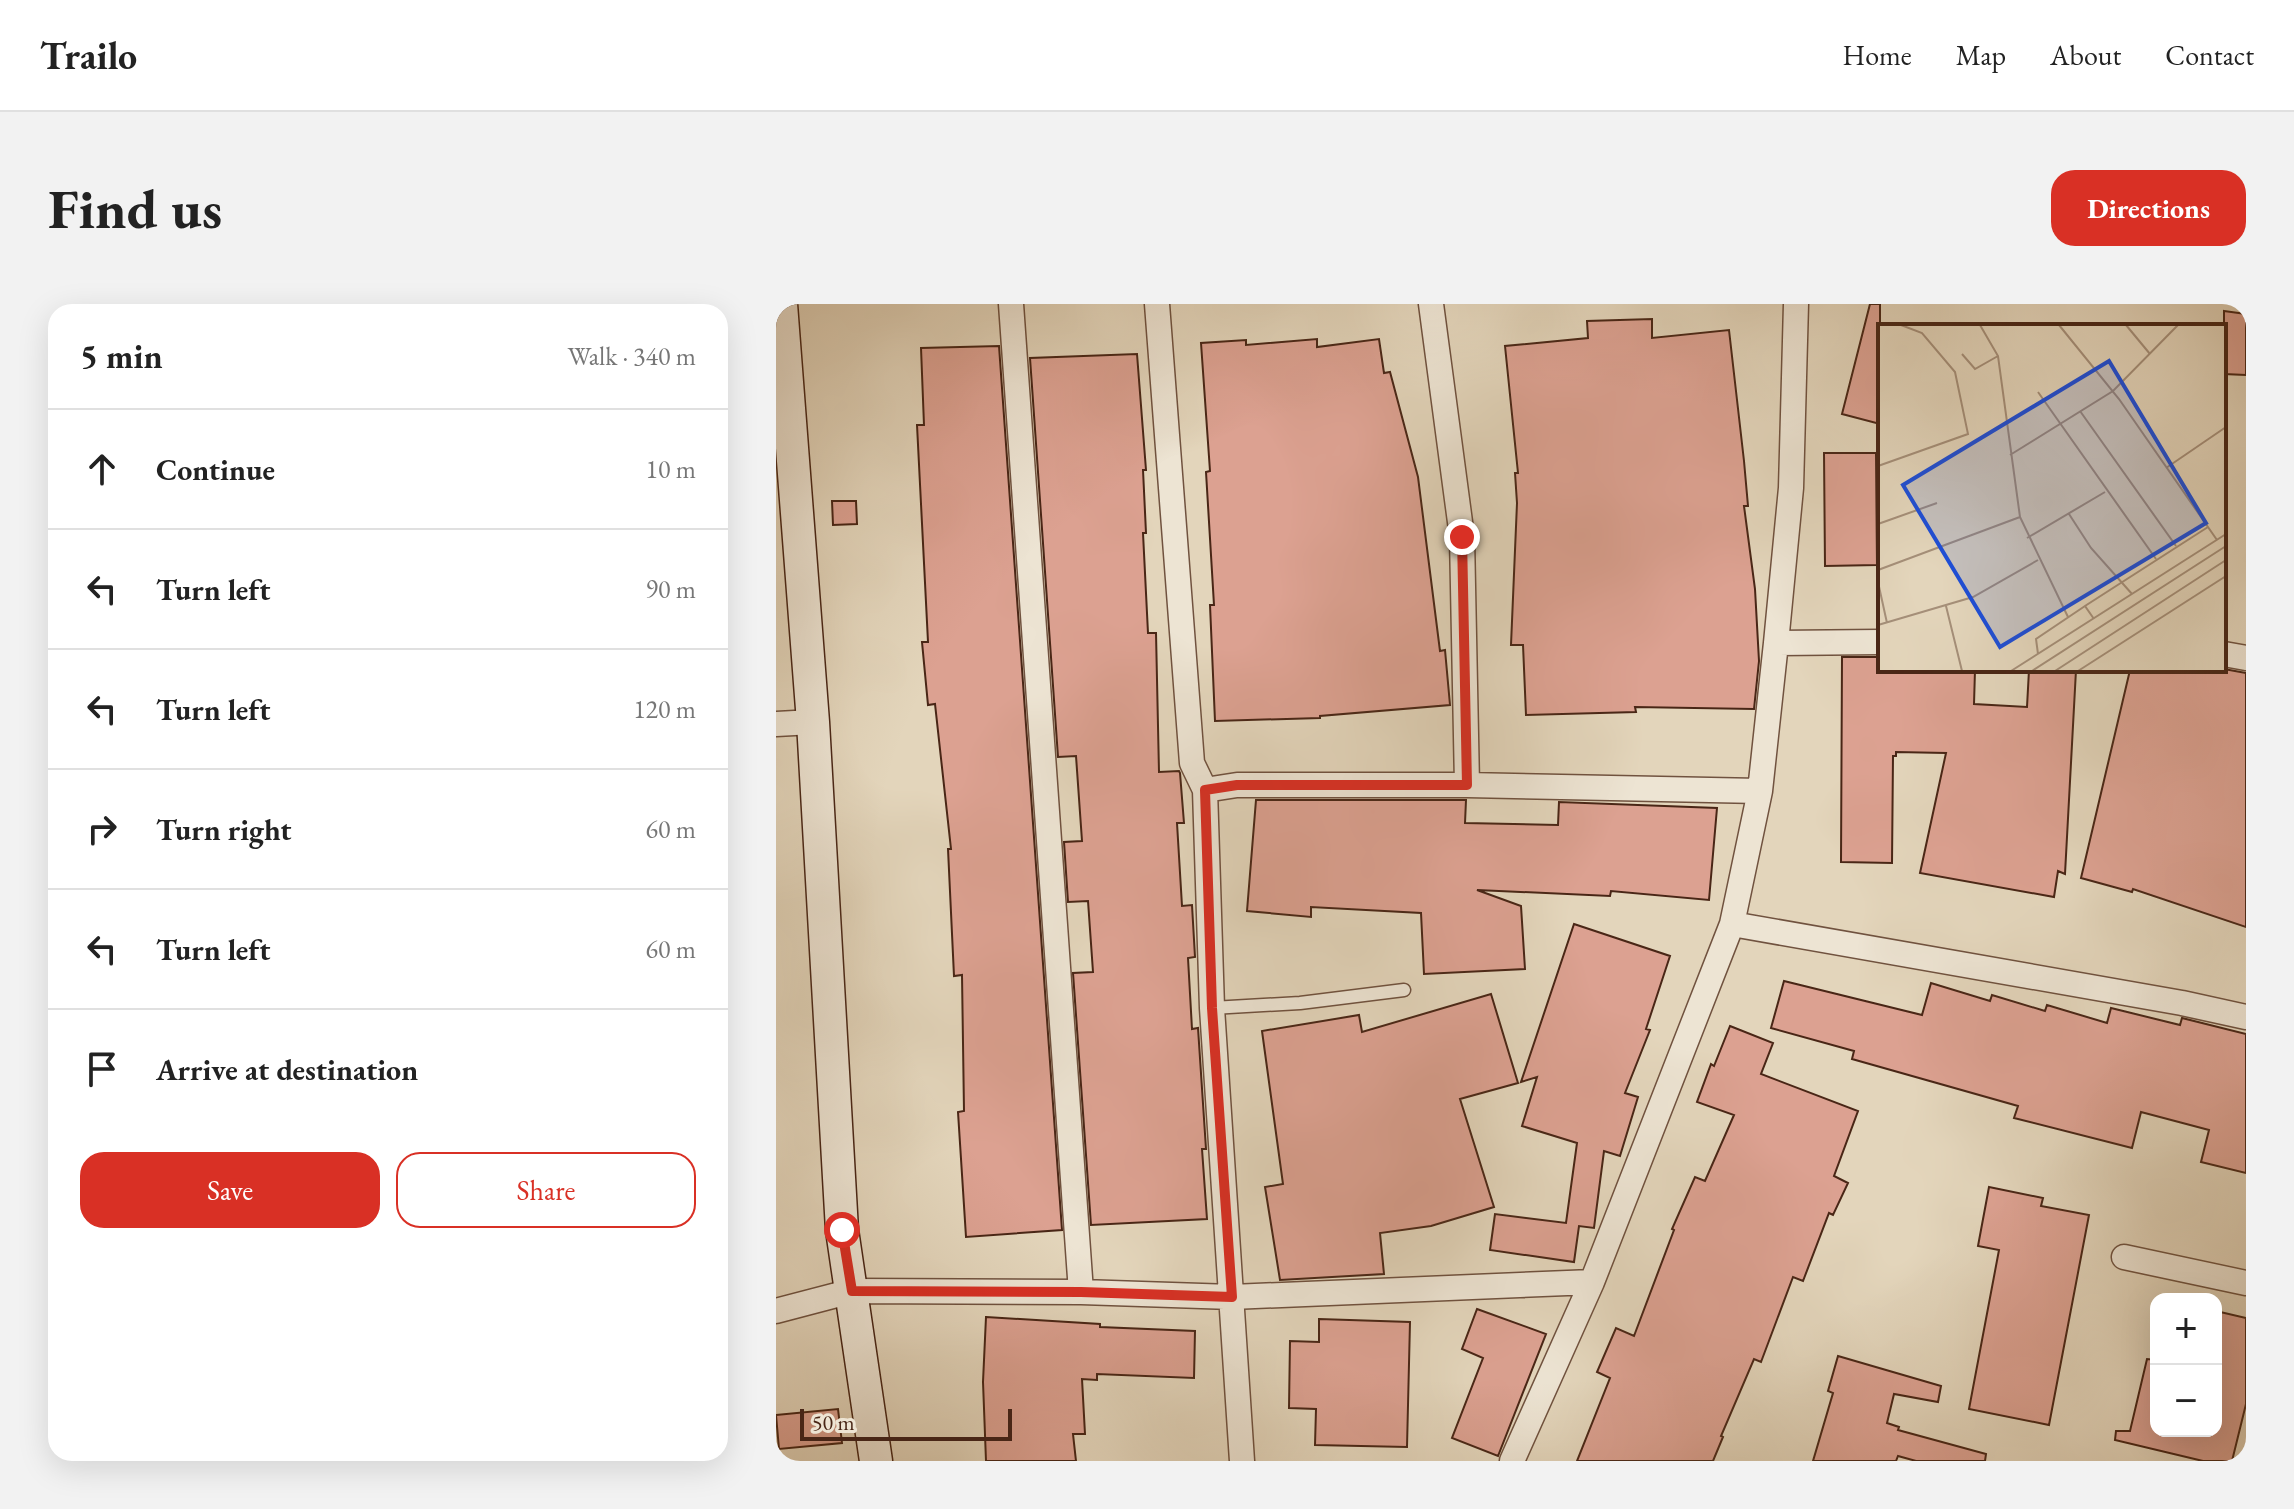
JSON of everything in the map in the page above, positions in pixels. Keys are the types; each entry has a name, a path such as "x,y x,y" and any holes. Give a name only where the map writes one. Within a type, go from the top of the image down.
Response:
{"street":[{"path":"781,304 813,722 842,1230 876,1461"},
{"path":"1011,304 1081,1292"},
{"path":"1157,304 1192,763 1205,790 1212,1008 1242,1461"},
{"path":"1431,304 1462,537 1467,785"},
{"path":"1512,1461 1592,1282 1732,924 1760,791 1776,643 1791,488 1796,304"},
{"path":"1776,643 1878,642"},
{"path":"2226,654 2246,658"},
{"path":"776,724 813,722"},
{"path":"1205,790 1237,785 1467,785 1760,791"},
{"path":"1732,924 2246,1017"},
{"path":"2124,1257 2246,1283"},
{"path":"776,1311 852,1291 1081,1292 1232,1297 1592,1282"}],"lane":[{"path":"1212,1008 1300,1003 1404,990"}],"building":[{"path":"1870,304 1880,304 1878,423 1842,414"},
{"path":"2224,311 2246,314 2246,375 2226,374"},
{"path":"1652,319 1652,338 1729,330 1748,506 1744,506 1755,589 1759,661 1754,709 1635,707 1636,712 1526,715 1523,645 1511,645 1517,503 1515,473 1518,473 1505,346 1588,338 1587,321"},
{"path":"1317,339 1317,347 1379,339 1384,373 1390,372 1418,477 1440,651 1445,650 1450,705 1320,718 1215,721 1210,605 1214,605 1206,472 1210,471 1201,343 1246,340 1246,345"},
{"path":"999,346 1062,1230 966,1237 958,1112 964,1111 962,975 954,976 948,849 951,849 935,704 928,705 922,642 928,642 917,425 924,425 921,348"},
{"path":"1137,354 1146,470 1143,470 1146,533 1143,533 1148,633 1156,633 1159,772 1180,773 1184,823 1177,823 1182,906 1192,905 1195,957 1188,958 1192,1029 1198,1028 1207,1219 1091,1225 1073,973 1093,972 1088,901 1068,902 1064,842 1082,841 1076,756 1058,757 1030,358"},
{"path":"1824,453 1876,453 1877,565 1825,566"},
{"path":"832,501 856,501 857,524 833,525"},
{"path":"1842,657 1878,657 1878,672 1975,672 1974,704 2027,707 2029,672 2076,672 2065,874 2058,871 2054,897 1920,873 1946,753 1896,752 1893,756 1892,863 1841,862"},
{"path":"2226,669 2246,673 2246,927 2133,889 2132,892 2081,878 2130,672 2226,672"},
{"path":"1256,800 1466,800 1465,823 1558,825 1559,802 1717,808 1709,900 1611,891 1610,896 1477,890 1521,906 1525,969 1424,974 1421,913 1311,907 1311,917 1247,911"},
{"path":"1574,924 1670,956 1646,1029 1650,1030 1625,1093 1638,1097 1620,1156 1604,1151 1594,1228 1579,1226 1574,1262 1490,1250 1495,1214 1566,1223 1577,1143 1522,1126 1537,1077 1521,1082"},
{"path":"1784,981 1922,1015 1931,983 1990,1001 1992,995 2045,1011 2047,1005 2107,1023 2111,1008 2180,1025 2182,1018 2246,1034 2246,1173 2201,1162 2209,1130 2141,1112 2132,1148 2014,1118 2018,1106 1852,1059 1854,1051 1771,1028"},
{"path":"1491,994 1518,1083 1460,1099 1494,1207 1431,1226 1380,1233 1384,1274 1280,1280 1265,1187 1283,1184 1262,1031 1359,1015 1362,1032"},
{"path":"1730,1026 1773,1043 1761,1074 1858,1111 1834,1176 1848,1183 1833,1215 1829,1213 1803,1281 1793,1277 1761,1362 1754,1359 1713,1461 1577,1461 1610,1378 1597,1372 1616,1328 1634,1336 1672,1229 1695,1177 1705,1181 1734,1115 1697,1102"},
{"path":"1989,1187 2043,1198 2041,1206 2089,1215 2049,1425 1969,1409 1999,1250 1978,1246"},
{"path":"1477,1309 1546,1334 1498,1456 1452,1438 1483,1358 1462,1349"},
{"path":"2222,1312 2246,1318 2246,1404 2232,1461 2203,1461 2115,1440 2116,1431 2130,1431 2147,1359 2150,1359 2150,1437 2222,1437"},
{"path":"986,1317 1195,1331 1194,1378 1097,1374 1097,1380 1082,1379 1085,1434 1073,1434 1076,1461 986,1461 983,1382"},
{"path":"1319,1319 1410,1322 1407,1447 1315,1445 1316,1409 1289,1408 1290,1341 1319,1342"},
{"path":"1838,1356 1941,1386 1938,1402 1894,1394 1887,1423 1899,1427 1898,1430 1986,1454 1985,1461 1916,1461 1898,1456 1896,1461 1813,1461 1833,1393 1828,1391"},
{"path":"838,1409 842,1443 779,1449 776,1415"}],"route":[{"path":"842,1230 852,1291 1081,1292 1232,1297 1212,1008 1205,790 1237,785 1467,785 1462,537"}]}
